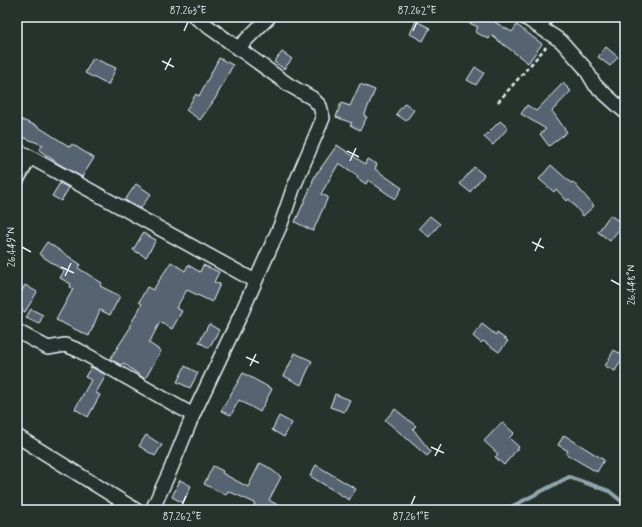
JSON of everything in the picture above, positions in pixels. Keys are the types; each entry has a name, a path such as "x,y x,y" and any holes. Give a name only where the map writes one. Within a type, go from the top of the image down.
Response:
{"street":[{"path":"152,510 193,415 240,316 281,224 292,189 322,118 320,106 312,98 289,85 195,17"},
{"path":"238,48 270,17"},
{"path":"524,17 543,22 555,37 561,41 585,68 595,85 625,112"},
{"path":"17,150 255,281"},
{"path":"17,180 30,157"},
{"path":"17,330 48,348 65,345 78,350 193,415"},
{"path":"17,436 136,510"}],"path":[{"path":"498,102 555,37"}],"building":[{"path":"456,17 486,17 512,32 517,25 542,44 528,63 491,35 489,39 475,32 478,27"},
{"path":"416,21 430,28 423,41 410,34"},
{"path":"606,47 618,57 610,66 598,57"},
{"path":"282,52 292,59 284,69 274,62"},
{"path":"93,58 116,68 108,85 85,73"},
{"path":"219,58 233,65 215,99 200,120 186,110 196,94 199,96"},
{"path":"475,67 484,73 476,85 467,80"},
{"path":"563,83 571,91 552,111 567,132 549,146 540,134 546,129 521,114 527,105 536,111"},
{"path":"360,84 375,90 364,116 367,117 360,130 350,125 352,123 336,117 341,103 350,106"},
{"path":"405,103 414,110 406,121 396,114"},
{"path":"17,118 37,126 70,147 72,144 94,158 82,177 59,164 39,150 43,145 17,135"},
{"path":"500,121 508,128 493,145 484,137"},
{"path":"337,145 365,164 367,159 377,164 375,169 402,188 395,199 368,180 366,184 357,178 358,176 339,163 321,194 328,197 313,231 295,222 317,172"},
{"path":"551,165 571,183 573,182 594,206 583,216 569,199 567,201 556,189 554,192 539,179"},
{"path":"474,167 484,175 470,192 460,184"},
{"path":"60,183 69,188 61,201 52,196"},
{"path":"136,184 151,194 140,209 125,200"},
{"path":"610,215 623,224 610,241 598,232"},
{"path":"430,216 440,224 429,237 419,228"},
{"path":"143,233 156,240 146,257 133,250"},
{"path":"47,242 80,264 78,268 102,283 100,286 120,296 110,315 100,310 89,336 56,320 73,289 70,287 71,284 60,278 64,271 39,254"},
{"path":"171,262 185,271 188,265 200,272 203,265 219,272 214,282 220,284 212,302 187,290 176,308 182,311 172,329 160,322 149,343 161,351 145,379 123,363 121,365 110,359 130,328 129,327 142,304 139,302 147,287 153,290"},
{"path":"25,285 37,292 25,312 17,308 17,300"},
{"path":"31,309 43,315 39,324 26,318"},
{"path":"209,324 219,330 209,348 199,342"},
{"path":"482,324 496,335 497,333 508,341 499,352 483,341 481,343 473,336"},
{"path":"614,350 624,356 615,371 605,366"},
{"path":"295,353 312,361 301,385 284,376"},
{"path":"185,366 198,373 190,388 177,382"},
{"path":"91,367 106,375 96,393 100,395 88,417 75,409 91,380 85,377"},
{"path":"243,373 272,389 260,412 239,400 231,415 221,411"},
{"path":"335,394 350,400 344,412 330,407"},
{"path":"395,409 416,426 413,429 431,452 427,456 385,420"},
{"path":"279,416 292,423 284,437 272,430"},
{"path":"502,422 514,433 509,438 519,447 504,465 495,457 498,454 484,441"},
{"path":"146,435 162,445 155,456 139,446"},
{"path":"564,435 604,460 597,472 566,454 568,451 558,445"},
{"path":"260,463 281,477 269,500 286,510 252,510 255,503 228,491 226,495 204,484 213,466 223,471 222,473 248,487"},
{"path":"316,465 356,489 349,500 310,476"},
{"path":"180,480 191,486 183,503 172,497"}],"waterway":[{"path":"509,510 511,507 569,477 609,491 625,504"}]}
